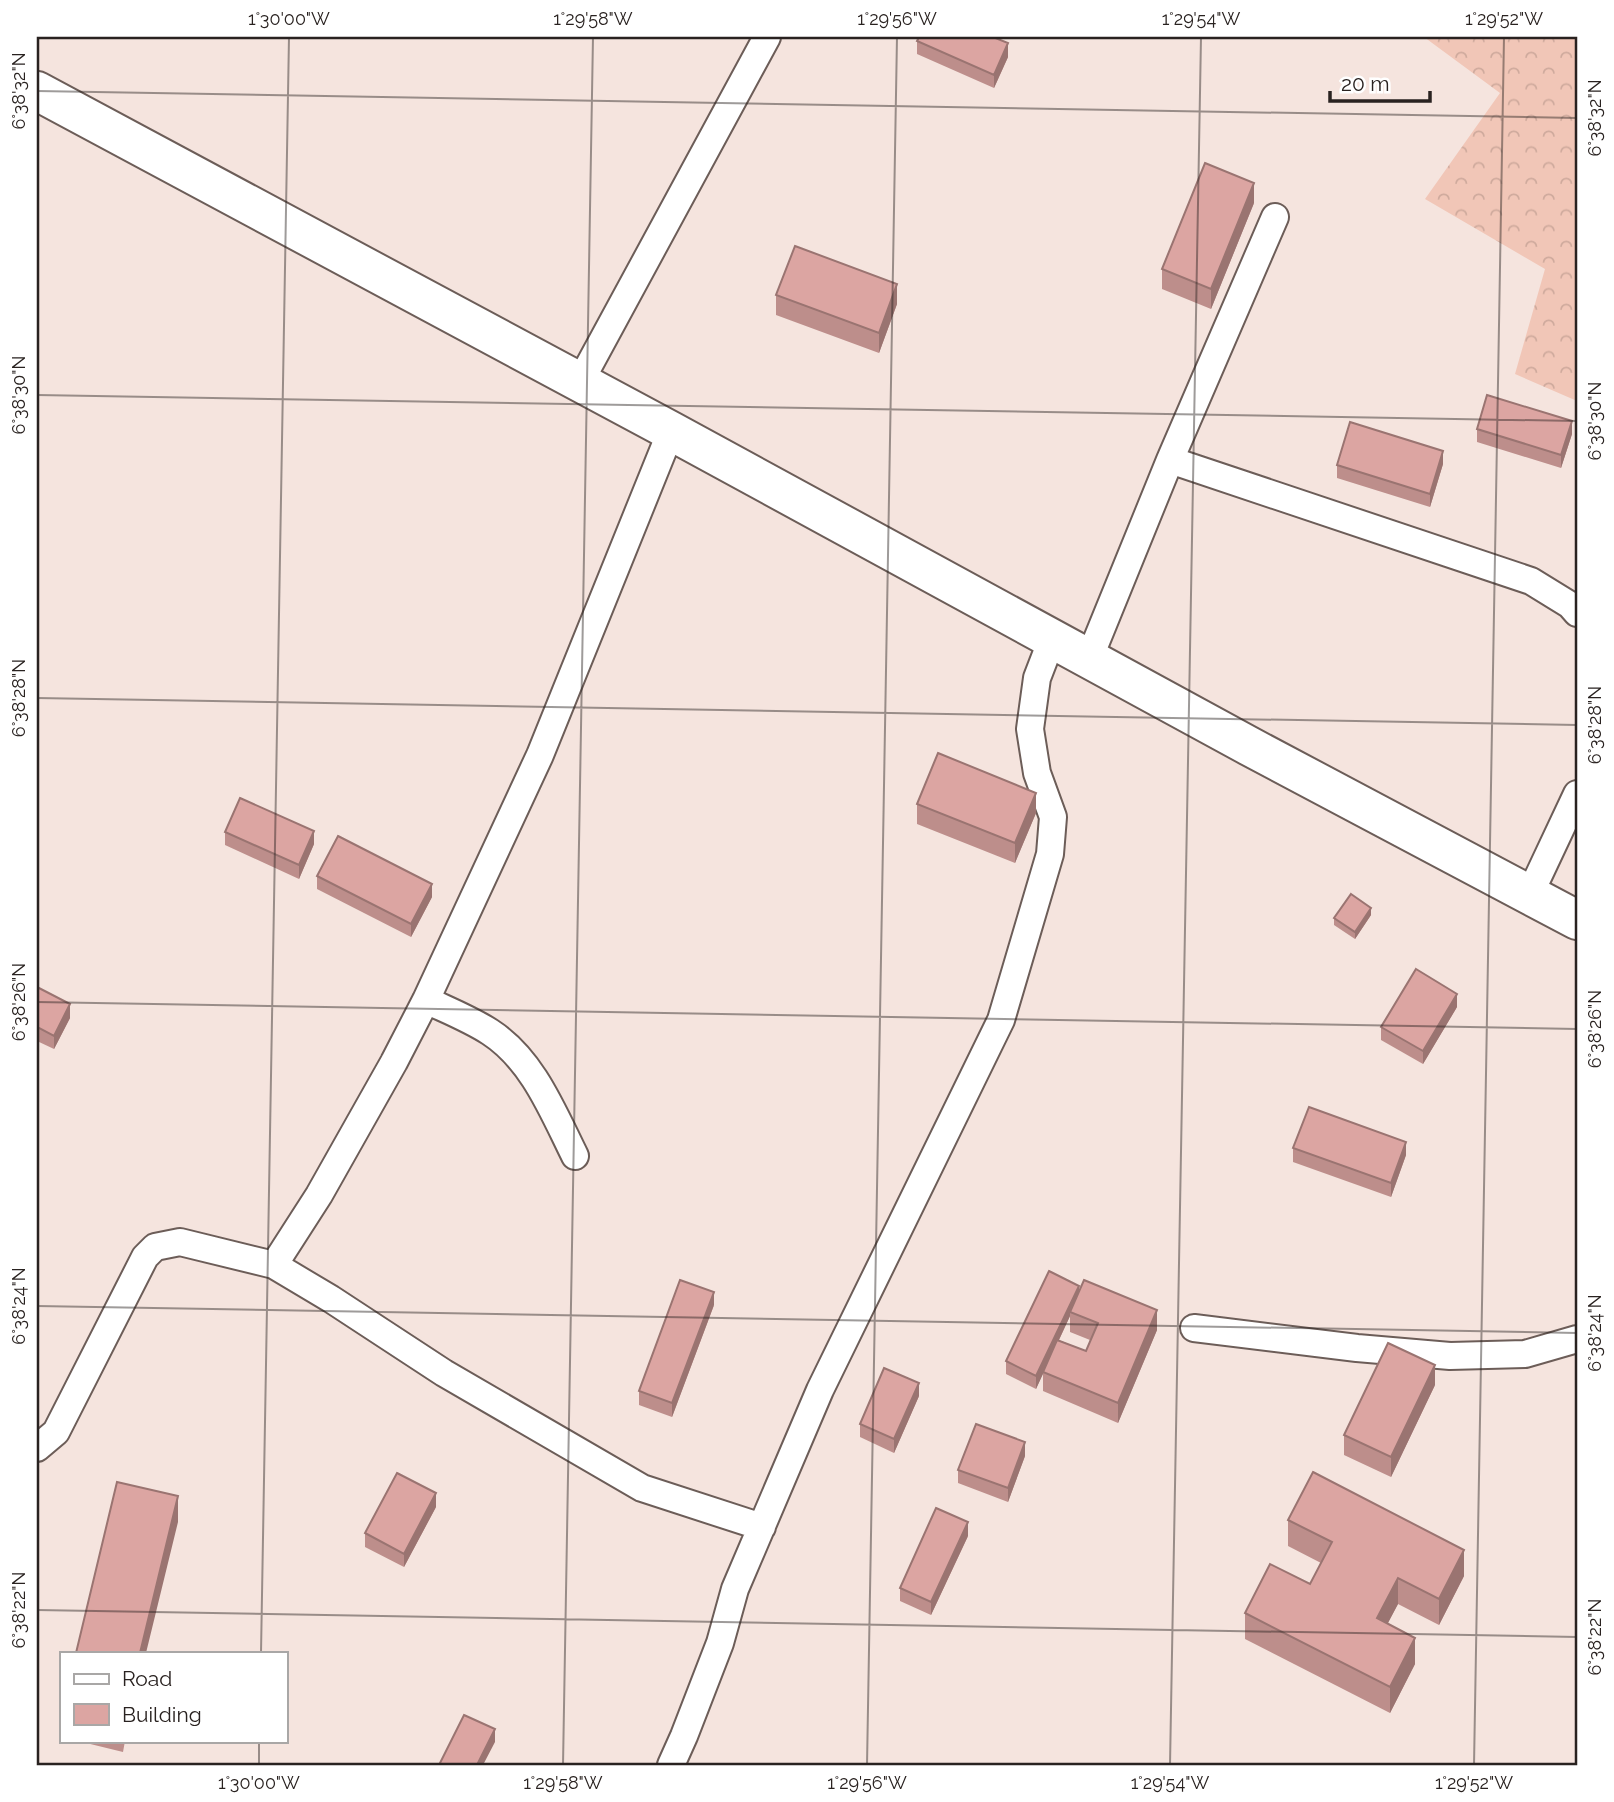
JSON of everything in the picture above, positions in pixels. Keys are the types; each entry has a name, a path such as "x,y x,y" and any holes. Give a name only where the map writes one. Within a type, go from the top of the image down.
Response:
{"street":[{"path":"580,383 768,37"},
{"path":"37,91 1577,920"},
{"path":"1089,659 1170,460 1275,218"},
{"path":"274,1265 319,1195 426,1000 540,755 671,431"},
{"path":"1170,460 1531,581 1577,613"},
{"path":"671,1765 720,1643 735,1589 820,1390 1001,1020 1050,855 1053,817 1037,773 1030,729 1037,678 1052,639"},
{"path":"1529,896 1577,794"},
{"path":"426,1000 490,1032 516,1054 541,1088 575,1156"},
{"path":"37,1448 56,1432 145,1257 155,1247 180,1242 274,1265 376,1327 444,1373 642,1488 762,1527"},
{"path":"1194,1328 1357,1348 1450,1356 1525,1354 1577,1339"}],"green space":[{"path":"1424,37 1577,37 1577,401 1515,374 1545,269 1425,199 1500,93"}],"building":[{"path":"919,37 993,37 1008,43 994,75 917,41"},
{"path":"1205,163 1254,183 1211,289 1162,269"},
{"path":"795,246 897,284 879,333 776,295"},
{"path":"1487,395 1572,421 1561,455 1477,429"},
{"path":"1350,422 1443,451 1430,494 1337,465"},
{"path":"938,753 1036,793 1015,843 917,804"},
{"path":"240,798 314,831 299,865 225,832"},
{"path":"338,836 432,884 411,924 317,876"},
{"path":"1351,894 1371,908 1355,932 1334,918"},
{"path":"1416,969 1457,994 1423,1051 1381,1027"},
{"path":"37,987 70,1004 54,1036 37,1027"},
{"path":"1309,1107 1406,1142 1391,1183 1293,1148"},
{"path":"1049,1271 1079,1286 1036,1376 1006,1361"},
{"path":"680,1280 714,1292 672,1403 639,1391"},
{"path":"1084,1280 1157,1310 1118,1403 1043,1372 1057,1340 1086,1351 1098,1323 1070,1312"},
{"path":"1388,1343 1435,1365 1391,1457 1344,1435"},
{"path":"884,1368 919,1383 894,1439 860,1424"},
{"path":"976,1424 1025,1442 1008,1488 958,1470"},
{"path":"1313,1472 1464,1550 1439,1599 1398,1578 1377,1618 1415,1638 1390,1687 1245,1613 1270,1564 1310,1584 1332,1542 1288,1520"},
{"path":"397,1473 436,1493 404,1554 365,1533"},
{"path":"117,1482 178,1496 140,1652 76,1652"},
{"path":"936,1508 968,1522 931,1602 900,1588"},
{"path":"464,1715 495,1729 477,1765 439,1765"}]}
